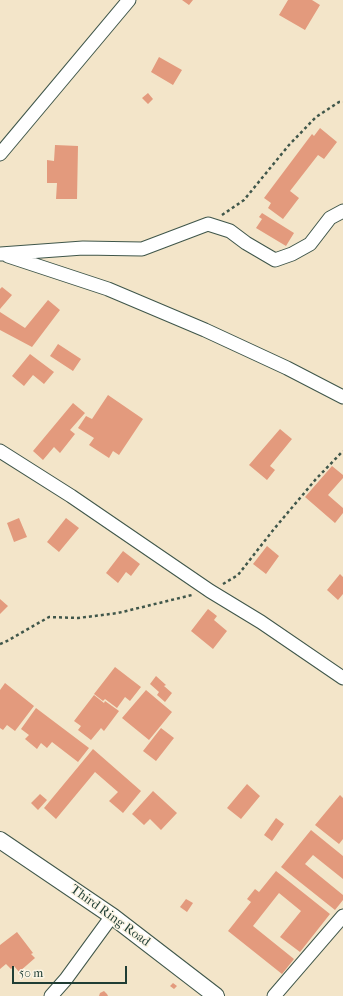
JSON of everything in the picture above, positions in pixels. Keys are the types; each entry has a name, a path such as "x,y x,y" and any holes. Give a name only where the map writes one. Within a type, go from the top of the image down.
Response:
{"street":[{"path":"0,154 129,0"},
{"path":"1,254 82,248 142,249 208,224 230,231 246,243 275,260 292,254 310,244 330,218 343,211"},
{"path":"1,254 108,289 178,318 287,368 343,397"},
{"path":"0,451 71,496 210,591 261,622 343,678"},
{"name":"Third Ring Road","path":"0,840 112,916 216,996"},
{"path":"51,996 112,916"},
{"path":"274,996 343,916"}],"path":[{"path":"208,224 244,200 289,145 316,117 339,102 343,102"}],"building":[{"path":"182,0 193,0 189,5"},
{"path":"288,0 312,0 320,5 305,30 279,15"},
{"path":"159,57 182,70 173,85 151,72"},
{"path":"148,93 153,99 148,104 142,98"},
{"path":"320,128 337,142 324,159 318,155 290,191 299,198 283,219 268,208 271,203 264,198 312,134 314,136"},
{"path":"55,145 78,146 77,199 56,199 57,183 47,183 47,160 54,161"},
{"path":"262,213 294,233 286,246 256,228 262,219 259,217"},
{"path":"2,287 12,295 0,309 0,289"},
{"path":"48,300 60,310 32,347 0,330 0,312 25,328"},
{"path":"58,344 81,359 73,371 50,356"},
{"path":"30,354 54,372 44,384 33,375 24,386 12,376"},
{"path":"108,395 143,419 119,455 113,451 109,458 89,445 94,438 78,428 86,416 92,419"},
{"path":"73,403 85,413 70,430 75,434 60,453 54,447 43,460 33,451"},
{"path":"280,429 292,439 270,466 275,470 267,480 249,465"},
{"path":"332,466 343,475 343,478 328,495 343,508 343,513 335,523 305,497"},
{"path":"19,518 27,537 14,542 7,523"},
{"path":"66,518 79,528 59,552 47,542"},
{"path":"267,546 279,556 266,574 253,564"},
{"path":"123,551 140,564 131,576 126,572 118,583 106,573"},
{"path":"340,574 343,577 343,594 338,600 327,590"},
{"path":"0,599 8,606 0,614"},
{"path":"208,609 217,616 214,620 227,631 213,649 191,631"},
{"path":"115,667 141,687 130,701 125,697 117,708 105,699 103,701 94,694"},
{"path":"156,676 172,693 165,702 157,695 159,692 150,684"},
{"path":"5,683 34,706 15,731 7,725 3,730 0,728 0,690"},
{"path":"146,690 172,712 149,740 122,718"},
{"path":"94,695 104,703 105,701 119,711 104,731 101,728 91,740 78,730 81,726 74,721"},
{"path":"36,708 89,748 78,762 52,742 47,748 41,743 37,749 25,739 29,735 21,729"},
{"path":"161,728 174,738 156,761 143,751"},
{"path":"93,749 141,791 123,813 109,801 118,792 95,772 56,819 44,808"},
{"path":"247,784 260,796 241,819 227,808"},
{"path":"153,791 177,813 161,830 150,819 144,825 132,814"},
{"path":"40,794 47,800 38,810 31,803"},
{"path":"340,795 343,798 343,839 339,844 315,825"},
{"path":"276,818 284,824 272,841 264,835"},
{"path":"311,830 343,856 343,879 313,855 305,864 343,895 343,900 335,910 281,867"},
{"path":"276,871 330,914 300,952 280,937 301,911 279,893 253,926 294,959 282,974 228,931 251,902 247,899 255,889 259,892"},
{"path":"186,899 193,903 187,912 180,907"},
{"path":"17,932 33,953 31,954 35,958 19,972 14,966 11,969 6,964 0,969 0,945"},
{"path":"173,983 177,986 174,989 170,986"},
{"path":"104,991 108,996 99,996 100,993"}]}
